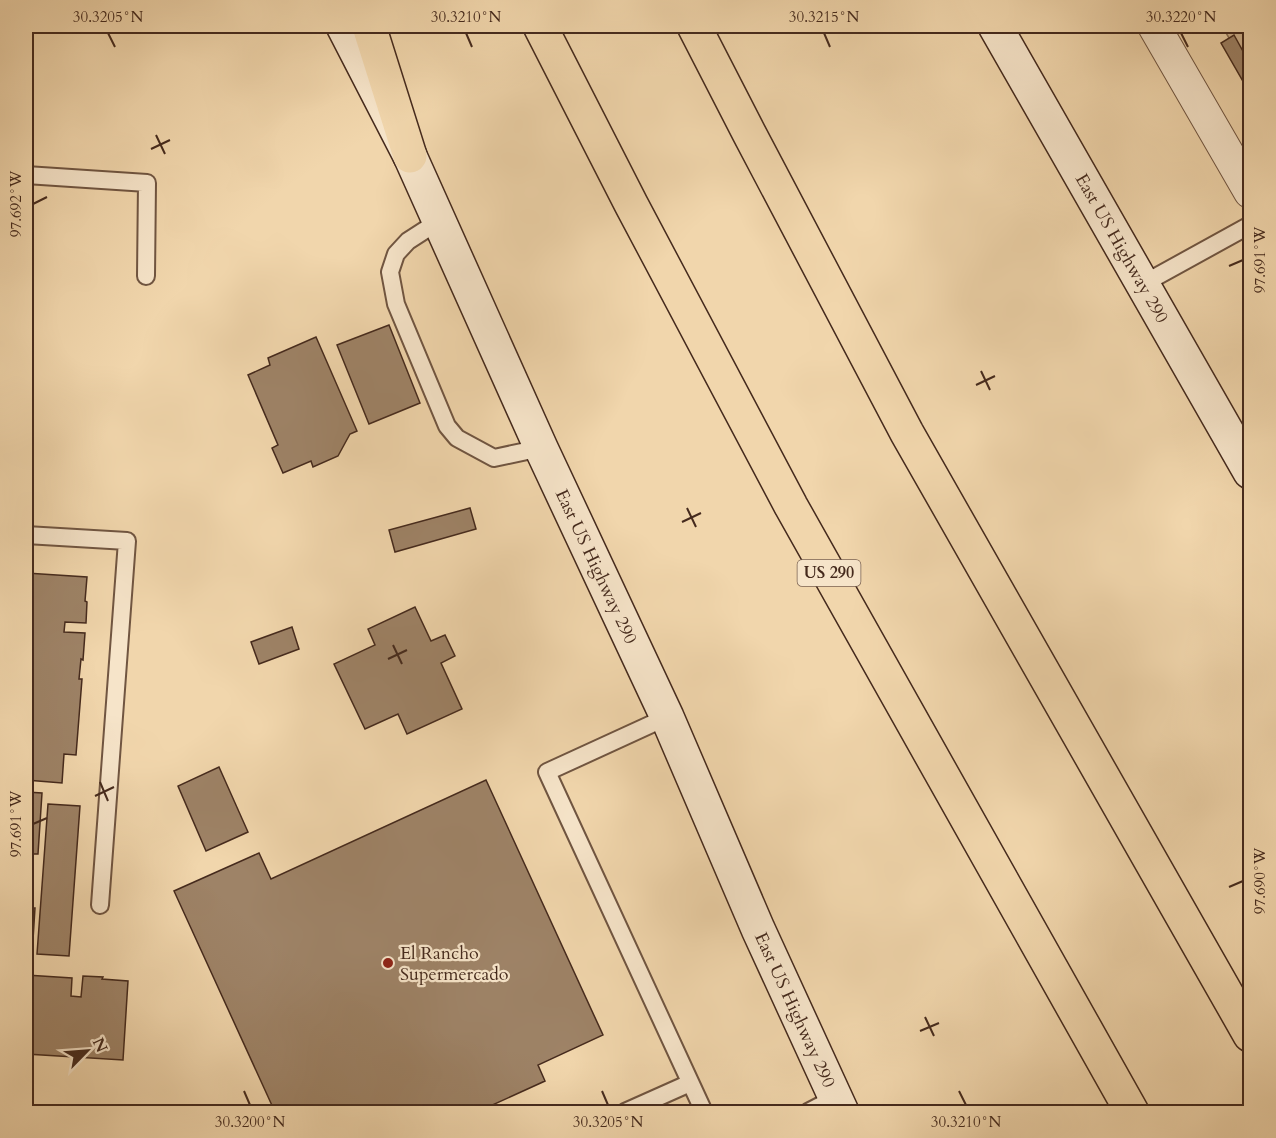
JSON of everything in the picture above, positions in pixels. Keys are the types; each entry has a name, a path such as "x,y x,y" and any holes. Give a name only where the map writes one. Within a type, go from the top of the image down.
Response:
{"highway":[{"path":"369,26 410,156"},
{"name":"US 290","path":"540,26 631,204 791,506 1132,1113"},
{"path":"694,26 907,433 1251,1035"}],"main road":[{"name":"East US Highway 290","path":"343,26 410,156 541,448 667,717 758,929 828,1108"},
{"name":"East US Highway 290","path":"995,26 1251,472"}],"street":[{"path":"1154,26 1251,192"}],"lane":[{"path":"26,176 147,183 146,276"},
{"path":"439,221 408,241 396,254 390,272 396,304 447,426 457,438 494,458 541,448"},
{"path":"1143,284 1251,225"},
{"path":"26,535 127,542 100,905"},
{"path":"667,717 547,772 704,1113"},
{"path":"624,1113 690,1083"}],"shaded area":[{"path":"1222,26 1250,26 1250,74"}],"building":[{"path":"1234,35 1250,64 1250,88 1248,90 1221,43"},
{"path":"389,325 420,403 369,424 337,345"},
{"path":"316,337 357,431 350,434 338,456 313,467 311,461 283,473 272,448 278,445 248,375 270,365 268,358"},
{"path":"470,508 476,529 395,552 389,530"},
{"path":"26,573 87,577 86,623 65,622 64,632 85,633 79,679 82,679 76,755 64,754 62,783 26,780"},
{"path":"415,607 431,641 445,635 455,656 441,663 462,709 407,734 398,714 365,729 334,664 375,645 368,629"},
{"path":"292,627 299,649 259,664 251,642"},
{"path":"219,767 248,832 206,851 178,786"},
{"name":"El Rancho Supermercado","path":"486,780 603,1035 538,1065 545,1081 477,1112 275,1112 174,891 259,853 271,879"},
{"path":"26,792 42,793 38,854 27,854 26,881"},
{"path":"48,804 80,806 69,956 37,954"},
{"path":"26,908 35,908 31,971 26,971"},
{"path":"26,975 72,978 71,996 81,997 83,976 128,981 123,1060 26,1054"}],"place":[{"name":"El Rancho Supermercado","path":"388,963"}]}
